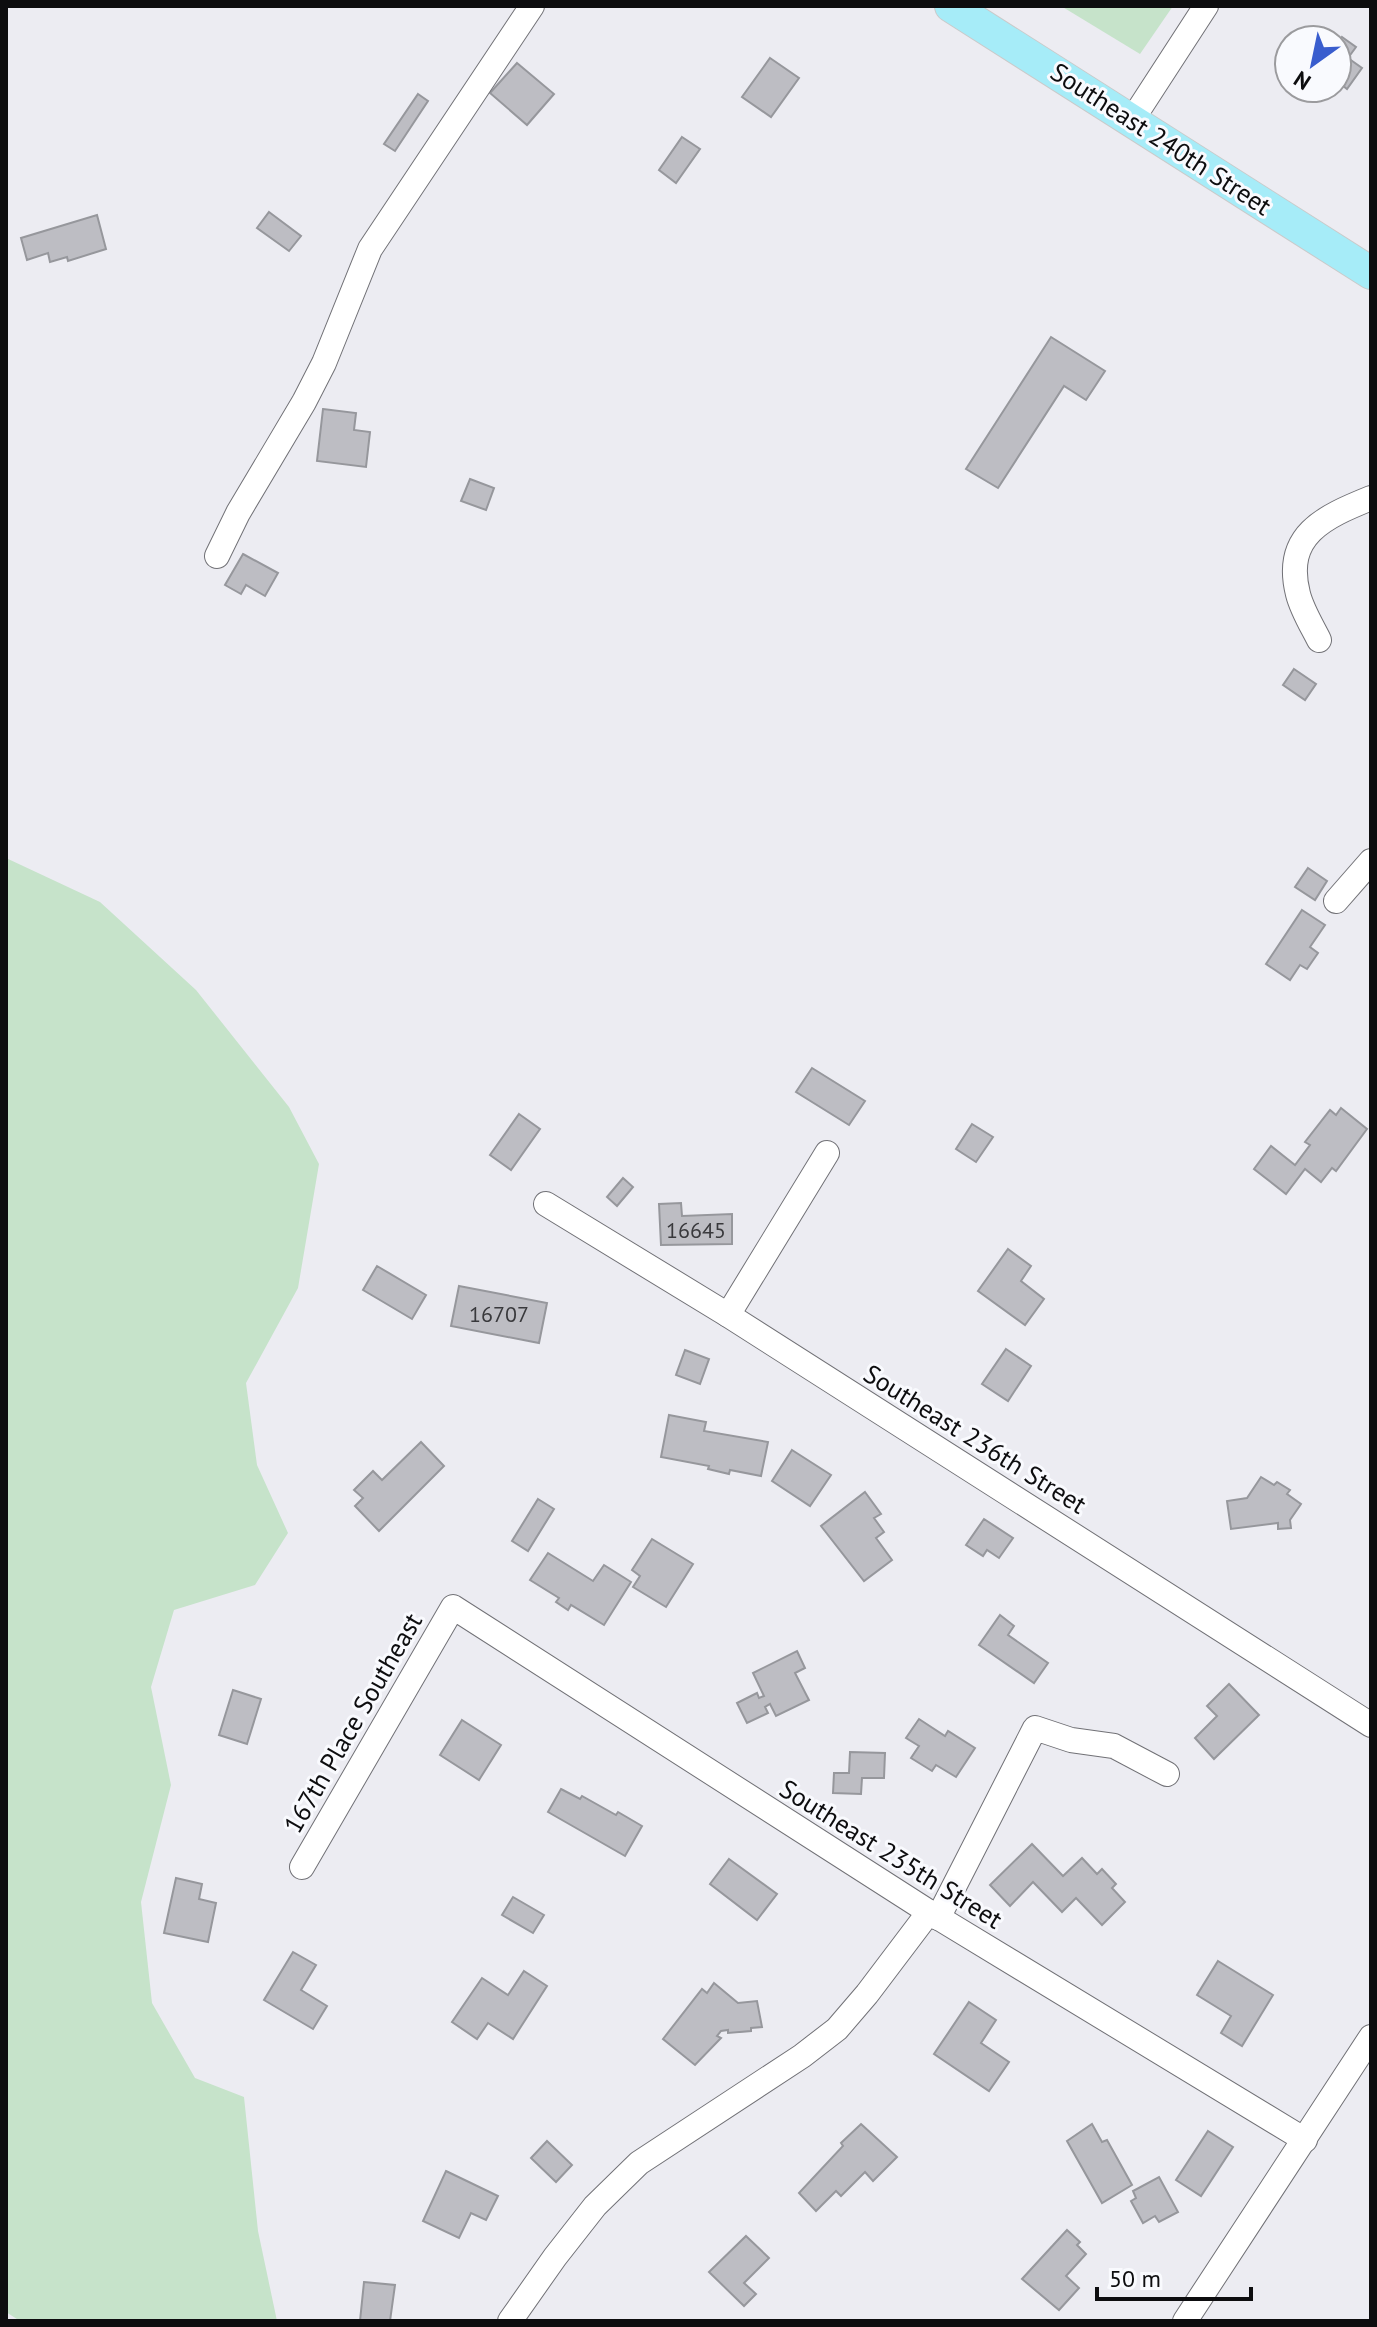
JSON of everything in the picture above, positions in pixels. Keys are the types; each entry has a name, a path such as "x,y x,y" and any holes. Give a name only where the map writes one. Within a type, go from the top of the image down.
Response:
{"main road":[{"name":"Southeast 240th Street","path":"951,6 1371,273"}],"street":[{"path":"217,556 238,513 324,363 370,249 532,6"},
{"path":"1132,120 1206,6"},
{"path":"1319,640 1298,596 1293,560 1312,530 1329,516 1371,498"},
{"path":"1336,901 1371,861"},
{"path":"728,1315 827,1153"},
{"name":"Southeast 236th Street","path":"546,1204 728,1315 1371,1725"},
{"name":"167th Place Southeast","path":"302,1867 453,1607"},
{"name":"Southeast 235th Street","path":"453,1607 934,1915 1305,2140"},
{"path":"510,2321 595,2206 639,2163 802,2056 837,2029 934,1915 1035,1728 1071,1740 1114,1746 1167,1774"},
{"path":"1185,2321 1371,2037"}],"green space":[{"path":"1061,6 1173,6 1140,54"},
{"path":"6,858 100,902 196,990 289,1107 319,1164 298,1288 246,1383 257,1465 288,1533 255,1585 174,1610 151,1687 171,1785 141,1902 152,2003 195,2078 244,2097 258,2231 277,2321 20,2321 6,2312"}],"building":[{"path":"770,58 799,78 771,117 742,97"},
{"path":"1353,62 1362,68 1353,81"},
{"path":"517,63 554,94 527,125 490,93"},
{"path":"418,94 428,101 395,151 384,144"},
{"path":"682,137 700,149 676,183 659,170"},
{"path":"269,212 301,236 289,251 257,228"},
{"path":"97,215 106,249 68,261 67,257 50,262 48,253 27,260 21,238"},
{"path":"1051,337 1105,371 1086,400 1064,386 998,488 966,469"},
{"path":"323,409 356,413 354,430 370,432 366,467 317,461"},
{"path":"470,479 494,488 486,510 461,501"},
{"path":"243,554 278,573 265,596 246,585 241,594 225,585"},
{"path":"1294,669 1316,684 1305,700 1283,685"},
{"path":"1308,868 1327,881 1315,900 1295,887"},
{"path":"1302,910 1325,925 1310,947 1318,953 1307,969 1300,965 1290,980 1266,964"},
{"path":"812,1068 865,1101 849,1125 796,1092"},
{"path":"1341,1108 1367,1129 1336,1171 1332,1168 1321,1182 1305,1169 1286,1194 1254,1169 1271,1146 1295,1165 1310,1145 1305,1142 1330,1110 1336,1115"},
{"path":"519,1114 540,1129 511,1170 490,1155"},
{"path":"972,1124 993,1137 976,1162 956,1149"},
{"path":"623,1178 633,1187 617,1206 607,1197"},
{"path":"681,1203 682,1216 732,1214 732,1244 661,1245 659,1204"},
{"path":"1008,1249 1031,1266 1021,1281 1044,1299 1025,1325 978,1291"},
{"path":"377,1266 426,1295 412,1319 363,1290"},
{"path":"459,1286 547,1303 539,1343 451,1326"},
{"path":"1006,1349 1031,1366 1008,1401 982,1384"},
{"path":"685,1350 709,1359 700,1384 676,1375"},
{"path":"669,1415 706,1422 704,1431 768,1442 761,1476 730,1470 729,1474 708,1469 709,1466 661,1457"},
{"path":"421,1442 444,1466 379,1531 355,1506 363,1498 354,1490 373,1471 382,1480"},
{"path":"792,1450 831,1475 810,1506 772,1481"},
{"path":"1261,1477 1290,1490 1287,1494 1301,1504 1290,1520 1291,1528 1278,1529 1278,1523 1231,1529 1227,1501 1247,1498"},
{"path":"865,1492 881,1514 874,1518 884,1532 876,1538 892,1560 864,1581 821,1526"},
{"path":"538,1499 554,1509 528,1551 512,1541"},
{"path":"984,1519 1013,1538 999,1558 987,1550 983,1556 966,1545"},
{"path":"652,1539 693,1564 666,1607 633,1587 640,1576 632,1570"},
{"path":"548,1553 593,1581 604,1565 631,1582 604,1625 571,1605 568,1610 556,1602 559,1598 530,1580"},
{"path":"1000,1615 1014,1626 1008,1635 1048,1663 1034,1683 979,1645"},
{"path":"797,1651 805,1668 795,1673 809,1700 776,1716 770,1704 765,1707 768,1713 747,1723 737,1703 757,1693 759,1698 764,1696 753,1673"},
{"path":"1229,1684 1259,1715 1214,1759 1195,1738 1217,1716 1207,1706"},
{"path":"233,1690 261,1699 247,1744 219,1735"},
{"path":"919,1719 945,1736 948,1731 975,1748 956,1777 936,1765 932,1771 911,1758 919,1746 906,1738"},
{"path":"462,1720 501,1745 479,1780 440,1755"},
{"path":"850,1752 885,1753 884,1778 862,1778 861,1794 833,1793 834,1773 849,1773"},
{"path":"561,1789 580,1799 582,1796 616,1815 618,1812 642,1826 625,1856 548,1812"},
{"path":"1032,1844 1063,1876 1082,1858 1097,1874 1102,1869 1116,1884 1112,1888 1125,1902 1102,1925 1076,1898 1062,1912 1033,1882 1010,1906 990,1885"},
{"path":"729,1859 777,1894 757,1920 710,1884"},
{"path":"176,1878 202,1884 199,1899 216,1903 208,1942 164,1933"},
{"path":"513,1897 544,1915 533,1933 502,1915"},
{"path":"293,1952 316,1965 301,1990 327,2006 313,2029 264,2000"},
{"path":"1218,1961 1273,1995 1242,2046 1221,2033 1231,2016 1197,1995"},
{"path":"524,1971 547,1986 513,2039 488,2023 477,2039 452,2022 482,1978 508,1995"},
{"path":"714,1983 738,2003 757,2001 762,2027 751,2028 751,2031 721,2031 717,2036 721,2038 695,2065 663,2039 702,1989 707,1993"},
{"path":"969,2002 996,2020 981,2043 1009,2062 989,2091 934,2054"},
{"path":"861,2124 897,2157 873,2181 865,2172 841,2196 836,2191 816,2211 799,2193"},
{"path":"1092,2124 1102,2142 1107,2140 1132,2185 1102,2203 1067,2141"},
{"path":"1208,2131 1233,2147 1201,2196 1176,2180"},
{"path":"547,2141 572,2165 556,2182 531,2158"},
{"path":"446,2171 498,2196 486,2220 471,2213 459,2238 423,2221"},
{"path":"1159,2177 1178,2212 1159,2222 1155,2216 1143,2223 1131,2201 1136,2198 1133,2191"},
{"path":"1067,2230 1080,2242 1077,2245 1086,2254 1066,2276 1079,2288 1059,2310 1022,2279"},
{"path":"746,2236 769,2258 744,2283 756,2294 744,2306 709,2272"},
{"path":"364,2282 395,2285 390,2321 360,2321"}]}
